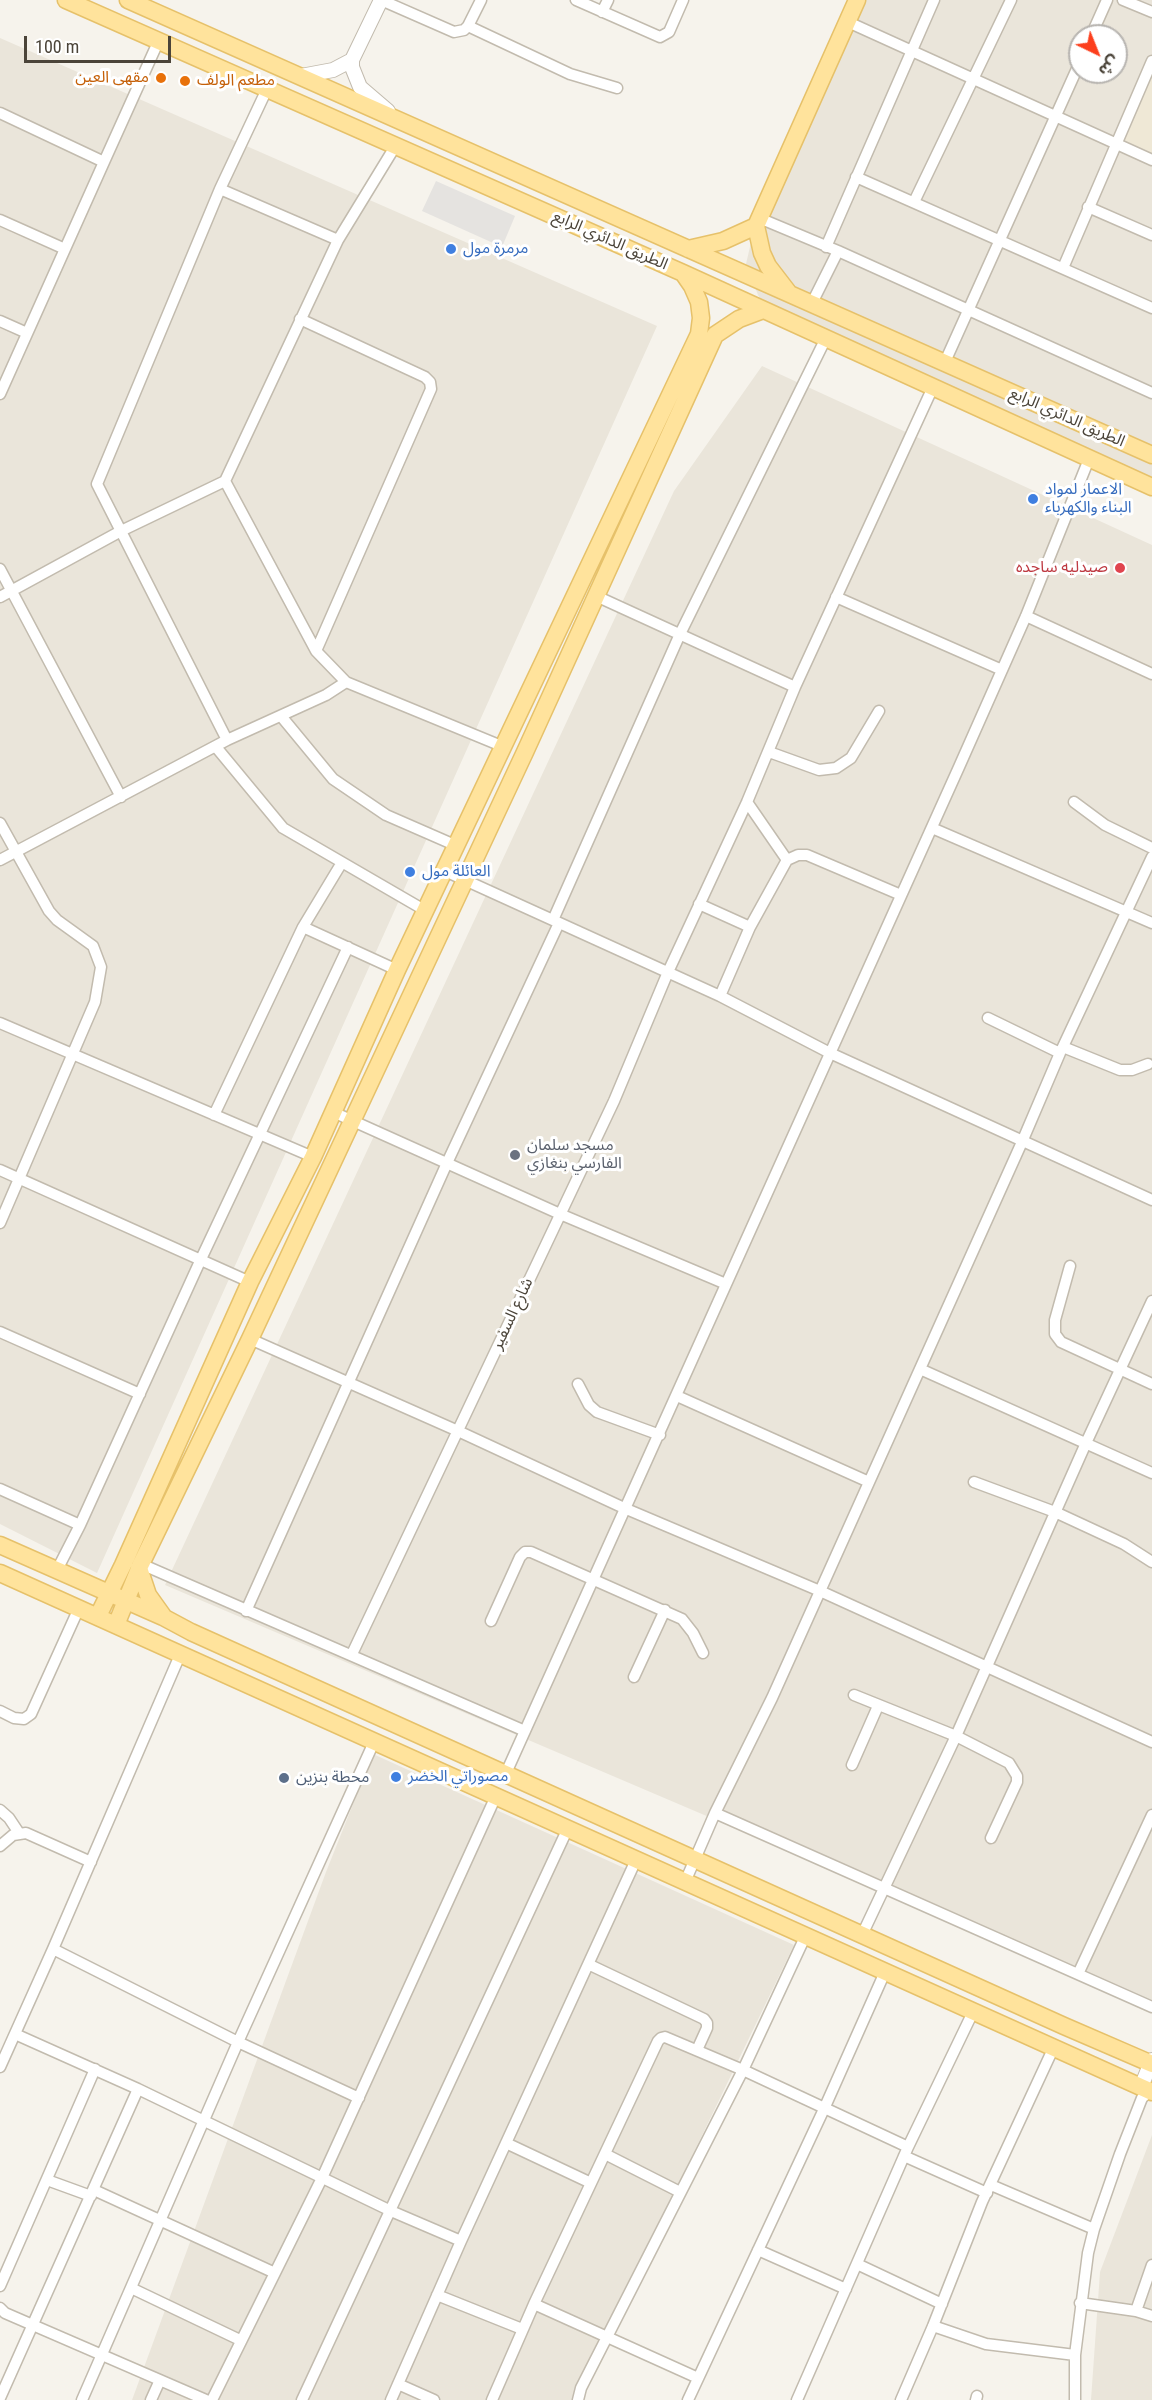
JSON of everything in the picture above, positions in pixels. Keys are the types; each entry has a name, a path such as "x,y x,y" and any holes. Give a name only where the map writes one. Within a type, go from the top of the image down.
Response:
{"main road":[{"name":"الطريق الدائري الرابع","path":"66,0 683,273 1152,487"},
{"name":"الطريق الدائري الرابع","path":"128,0 1152,455"},
{"path":"795,298 784,289 768,266 758,240 757,222 857,0"},
{"path":"224,69 234,60 234,47"},
{"path":"272,91 277,80 293,73"},
{"path":"688,249 723,241 757,222"},
{"path":"116,1624 126,1600 134,1566 190,1415 250,1282 313,1157 397,970 504,747 574,593 699,334 701,318 699,302 693,286 683,273"},
{"path":"98,1616 109,1593 134,1566 209,1424 250,1339 525,752 715,335 739,319 763,310"},
{"path":"376,1016 396,1024"},
{"path":"190,1415 209,1424"},
{"path":"0,1545 126,1600 191,1632 862,1935 1152,2062"},
{"path":"85,1583 134,1566"},
{"path":"134,1566 148,1595 163,1617"},
{"path":"0,1573 1147,2091"}],"street":[{"path":"398,120 360,87 353,75 352,60 381,0 454,32 464,30 468,26 481,0"},
{"path":"576,0 660,38 669,32 683,0"},
{"path":"602,12 608,0"},
{"path":"826,247 934,0"},
{"path":"914,202 1011,0"},
{"path":"1096,24 1107,0"},
{"path":"1123,0 1152,12"},
{"path":"848,22 1152,160"},
{"path":"468,26 570,74 616,88"},
{"path":"0,394 159,40"},
{"path":"293,73 333,70 352,60"},
{"path":"1062,268 1152,61"},
{"path":"944,364 1070,84"},
{"path":"227,740 98,490 98,477 220,189 272,91"},
{"path":"0,113 104,162"},
{"path":"0,597 121,531 225,481 338,240 396,145"},
{"path":"856,177 1152,308"},
{"path":"220,189 338,240"},
{"path":"1088,207 1152,235"},
{"path":"0,220 65,249"},
{"path":"757,222 838,251 1152,393"},
{"path":"811,305 838,251"},
{"path":"300,319 425,377 430,382 431,389 315,651"},
{"path":"0,321 27,333"},
{"path":"246,1611 556,921 680,634 826,338"},
{"name":"شارع السفير","path":"352,1654 614,1101 668,972 769,752 795,687 933,387"},
{"path":"506,1773 932,828 1026,616 1089,459"},
{"path":"225,481 315,651 346,682 504,747"},
{"path":"0,569 121,797"},
{"path":"596,596 795,687"},
{"path":"836,597 1002,670"},
{"path":"1026,616 1152,674"},
{"path":"0,861 227,740 326,695 346,682"},
{"path":"769,752 819,770 836,768 851,758 879,711"},
{"path":"281,716 333,779 386,815 457,846"},
{"path":"216,747 283,828 341,864 426,911"},
{"path":"747,802 787,860"},
{"path":"1074,802 1105,825 1152,848"},
{"path":"0,823 49,911 57,920 93,946 101,967 95,1002 0,1223"},
{"path":"932,828 1152,923"},
{"path":"720,996 750,927 787,860 798,855 807,855 901,895"},
{"path":"685,1882 715,1813 772,1698 1022,1142 1061,1050 1152,857"},
{"path":"214,1114 303,927 341,864"},
{"path":"445,871 720,996 830,1053 1152,1200"},
{"path":"699,904 750,927"},
{"path":"303,927 397,970"},
{"path":"57,1570 348,947"},
{"path":"988,1018 1061,1050 1120,1070 1132,1070 1148,1064"},
{"path":"0,1023 313,1157"},
{"path":"333,1112 560,1214 726,1284"},
{"path":"0,1170 201,1258 250,1282"},
{"path":"1070,1266 1055,1320 1055,1334 1069,1347 1152,1384"},
{"path":"862,1935 956,1736 1086,1443 1152,1302"},
{"path":"0,1332 140,1394"},
{"path":"250,1339 458,1431 624,1508 820,1591 1152,1742"},
{"path":"920,1369 1152,1473"},
{"path":"578,1384 589,1405 597,1412 660,1435"},
{"path":"677,1396 868,1482"},
{"path":"974,1482 1055,1512 1118,1541 1152,1562"},
{"path":"0,1489 80,1525"},
{"path":"491,1622 516,1563 525,1552 531,1552 682,1619 693,1633 703,1653"},
{"path":"134,1566 352,1654 525,1731"},
{"path":"0,1711 14,1718 24,1719 31,1714 79,1608"},
{"path":"634,1677 665,1610"},
{"path":"0,2067 180,1655"},
{"path":"854,1695 956,1736 1009,1763 1017,1776 1017,1782 992,1838"},
{"path":"852,1765 878,1706"},
{"path":"82,2400 238,2042 374,1742"},
{"path":"212,2400 360,2098 496,1796"},
{"path":"0,1810 9,1818 19,1833"},
{"path":"715,1813 1152,2007"},
{"path":"1078,1974 1152,1815"},
{"path":"303,2400 568,1828"},
{"path":"0,1846 19,1833 26,1833 91,1862"},
{"path":"391,2400 461,2241 590,1965 636,1860"},
{"path":"578,2400 581,2388 606,2337 743,2070 805,1937"},
{"path":"53,1949 238,2042 360,2098"},
{"path":"590,1965 704,2019 707,2028 697,2050"},
{"path":"688,2400 824,2109 885,1972"},
{"path":"797,2400 906,2151 973,2012"},
{"path":"15,2034 138,2089 391,2211 461,2241"},
{"path":"492,2400 522,2329 658,2041 665,2037 743,2070 906,2151 989,2189 1094,2229"},
{"path":"901,2400 989,2189 1053,2049"},
{"path":"1075,2400 1075,2355 1080,2303 1094,2229 1147,2091 1152,2062"},
{"path":"0,2286 95,2069"},
{"path":"0,2398 138,2089"},
{"path":"507,2144 591,2183"},
{"path":"605,2154 680,2192"},
{"path":"47,2180 92,2193 162,2220 275,2273"},
{"path":"758,2250 846,2289"},
{"path":"857,2264 942,2304"},
{"path":"1136,2311 1152,2265"},
{"path":"131,2288 240,2340"},
{"path":"437,2295 522,2329"},
{"path":"1080,2303 1136,2311 1152,2316"},
{"path":"534,2304 698,2378"},
{"path":"0,2308 5,2313 206,2400"},
{"path":"933,2326 986,2344 1075,2355"},
{"path":"151,2400 160,2380"},
{"path":"398,2384 434,2400"}],"shaded area":[{"path":"858,0 1152,0 1152,481 766,308 758,295 746,264 752,238"},
{"path":"0,38 657,326 97,1573 0,1524"},
{"path":"1152,65 1152,158 1118,143"},
{"path":"436,181 515,216 502,247 422,211"},
{"path":"762,366 1152,545 1152,2006 165,1585 674,491"},
{"path":"373,1754 794,1945 580,2388 578,2400 132,2400 326,1872"},
{"path":"1152,2135 1152,2400 1091,2400 1100,2272"}],"place":[{"name":"مقهى العين","path":"161,78"},
{"name":"مطعم الولف","path":"185,81"},
{"name":"مرمرة مول","path":"451,249"},
{"name":"الاعمار لمواد البناء والكهرباء","path":"1033,499"},
{"name":"صيدليه ساجده","path":"1120,568"},
{"name":"العائلة مول","path":"410,872"},
{"name":"مسجد سلمان الفارسي بنغازي","path":"515,1155"},
{"name":"مصوراتي الخضر","path":"396,1777"},
{"name":"محطة بنزين","path":"284,1778"}]}
